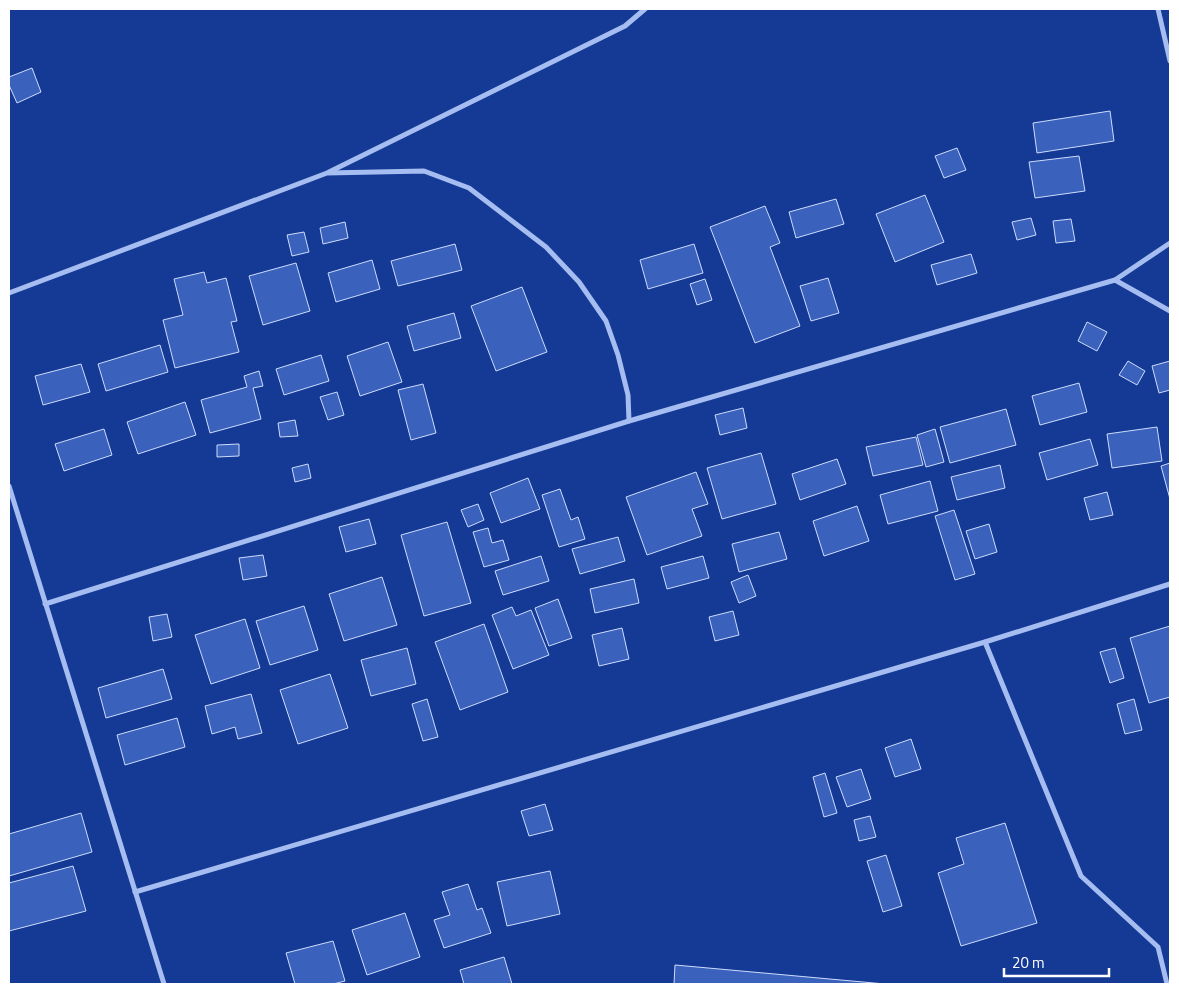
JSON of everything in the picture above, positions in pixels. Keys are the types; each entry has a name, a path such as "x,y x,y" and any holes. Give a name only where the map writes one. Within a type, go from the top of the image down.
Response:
{"street":[{"path":"9,293 327,173 625,26 645,9"},
{"path":"1158,9 1170,61"},
{"path":"327,173 424,171 469,188 546,246 579,282 606,321 618,355 626,387 629,422"},
{"path":"45,604 629,422 1115,280 1170,243"},
{"path":"1115,280 1170,312"},
{"path":"9,486 164,984"},
{"path":"135,892 985,642 1170,584"},
{"path":"985,642 1081,876 1158,947 1167,984"}],"building":[{"path":"32,68 41,92 17,103 9,85 9,77"},
{"path":"1110,111 1114,141 1037,153 1033,123"},
{"path":"957,148 966,170 944,178 935,156"},
{"path":"1079,156 1085,191 1035,198 1029,162"},
{"path":"925,195 944,242 895,262 876,214"},
{"path":"836,199 844,224 796,238 789,212"},
{"path":"765,206 780,243 770,247 800,326 755,343 710,227"},
{"path":"1031,218 1036,235 1017,240 1012,222"},
{"path":"1071,219 1075,241 1056,243 1053,221"},
{"path":"345,222 348,238 323,244 320,228"},
{"path":"304,232 309,252 292,256 287,235"},
{"path":"455,244 462,270 398,286 391,261"},
{"path":"694,244 703,273 648,289 640,260"},
{"path":"971,254 977,273 937,285 931,265"},
{"path":"372,260 380,289 336,302 328,273"},
{"path":"296,263 310,311 263,325 249,276"},
{"path":"204,272 207,283 226,278 237,321 231,322 239,352 175,368 163,320 183,315 174,279"},
{"path":"828,278 839,313 811,321 800,286"},
{"path":"705,279 712,300 697,305 690,284"},
{"path":"522,287 547,352 496,371 471,306"},
{"path":"454,313 461,338 414,351 407,326"},
{"path":"1087,322 1107,332 1097,351 1078,341"},
{"path":"388,342 402,382 360,396 347,356"},
{"path":"160,345 168,372 106,391 98,364"},
{"path":"321,355 329,381 284,395 276,369"},
{"path":"1128,361 1145,371 1137,385 1119,375"},
{"path":"1170,361 1170,390 1159,393 1152,366"},
{"path":"81,364 90,392 43,405 35,376"},
{"path":"259,371 263,386 253,388 261,419 210,433 201,400 247,387 244,376"},
{"path":"1079,383 1087,412 1040,425 1032,396"},
{"path":"423,384 436,433 411,440 398,390"},
{"path":"337,392 344,415 328,420 320,397"},
{"path":"185,402 196,435 138,454 127,422"},
{"path":"743,408 747,428 720,435 715,415"},
{"path":"1006,409 1016,445 950,463 940,427"},
{"path":"295,420 298,436 280,437 278,423"},
{"path":"1157,427 1162,461 1112,468 1107,434"},
{"path":"104,429 112,455 64,471 55,444"},
{"path":"935,429 944,462 926,467 917,435"},
{"path":"916,437 923,465 873,476 866,447"},
{"path":"1090,439 1098,465 1047,480 1039,453"},
{"path":"239,444 239,456 217,457 217,445"},
{"path":"761,453 776,504 722,519 707,468"},
{"path":"837,459 846,484 800,500 792,474"},
{"path":"1170,463 1170,499 1161,466"},
{"path":"308,464 311,478 295,482 292,468"},
{"path":"1000,465 1005,488 957,500 951,477"},
{"path":"696,472 708,504 692,509 702,536 647,555 626,497"},
{"path":"528,478 540,509 501,523 490,493"},
{"path":"930,481 938,511 888,524 880,495"},
{"path":"560,489 571,520 578,517 585,539 559,547 542,495"},
{"path":"1107,492 1113,515 1090,520 1084,498"},
{"path":"478,504 484,520 468,527 461,510"},
{"path":"857,506 869,541 824,556 813,521"},
{"path":"954,510 975,574 955,580 935,516"},
{"path":"369,519 376,544 346,552 339,527"},
{"path":"447,522 471,603 424,616 401,535"},
{"path":"989,524 997,552 975,559 966,531"},
{"path":"488,528 492,543 503,540 509,560 484,567 473,532"},
{"path":"779,532 787,559 739,572 732,544"},
{"path":"618,537 625,561 580,574 572,549"},
{"path":"263,555 267,576 243,580 239,558"},
{"path":"541,556 549,581 503,595 495,571"},
{"path":"703,556 709,578 667,589 661,567"},
{"path":"748,575 756,596 739,603 731,582"},
{"path":"382,577 397,625 344,641 329,594"},
{"path":"634,579 639,603 595,613 590,589"},
{"path":"558,599 572,638 549,646 535,608"},
{"path":"304,606 318,650 270,665 256,621"},
{"path":"512,607 516,616 531,610 549,655 513,669 492,615"},
{"path":"733,611 739,635 715,641 709,617"},
{"path":"167,614 172,637 153,641 149,617"},
{"path":"245,619 260,668 211,684 195,635"},
{"path":"484,624 508,692 460,710 435,642"},
{"path":"1170,626 1170,697 1149,703 1130,638"},
{"path":"622,628 629,659 599,666 592,635"},
{"path":"407,648 416,684 371,696 361,660"},
{"path":"1115,648 1124,678 1110,683 1100,652"},
{"path":"163,669 172,699 106,718 98,688"},
{"path":"330,674 348,728 298,744 280,690"},
{"path":"251,694 262,733 238,739 235,727 212,734 205,706"},
{"path":"427,699 438,737 423,741 412,704"},
{"path":"1134,699 1142,730 1125,734 1117,704"},
{"path":"177,718 185,747 125,765 117,735"},
{"path":"911,739 921,769 895,777 885,748"},
{"path":"861,769 871,799 847,807 836,777"},
{"path":"825,773 837,813 824,817 813,777"},
{"path":"545,804 553,830 529,836 521,811"},
{"path":"81,813 92,852 9,876 9,834"},
{"path":"870,816 876,837 859,841 854,820"},
{"path":"1005,823 1037,923 961,946 938,873 964,864 956,838"},
{"path":"886,855 902,906 883,912 867,861"},
{"path":"73,866 86,911 9,931 9,883"},
{"path":"550,871 560,914 507,926 497,882"},
{"path":"468,884 477,910 482,908 491,933 444,948 434,920 450,915 442,892"},
{"path":"405,913 420,957 367,975 352,930"},
{"path":"333,941 345,981 333,984 295,984 286,953"},
{"path":"504,957 512,984 464,984 460,970"},
{"path":"675,965 885,984 674,984"}]}
